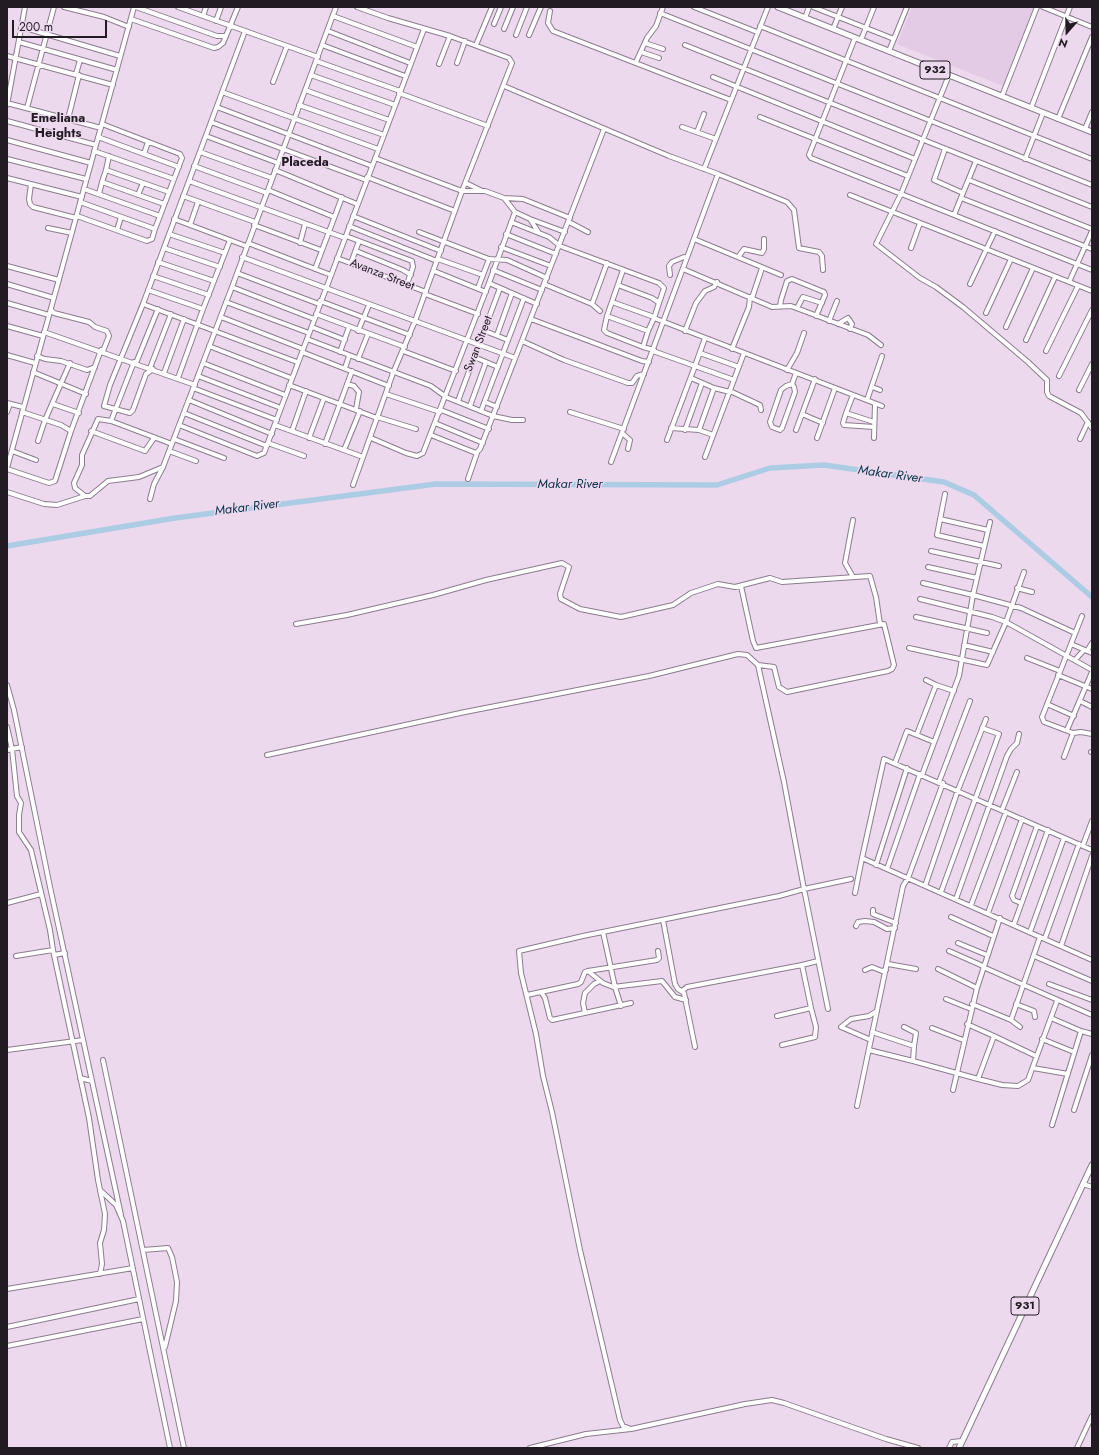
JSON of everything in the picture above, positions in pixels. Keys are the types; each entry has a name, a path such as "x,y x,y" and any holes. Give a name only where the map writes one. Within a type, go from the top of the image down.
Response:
{"main road":[{"name":"932","path":"778,7 1092,132"},
{"name":"931","path":"959,1448 1092,1165"}],"street":[{"path":"25,7 7,104 101,126 180,154 182,158 149,241 76,217 34,207 30,204 29,199 31,184"},
{"path":"27,108 54,7"},
{"path":"64,7 104,17 128,27"},
{"path":"51,310 54,313 89,322 96,327 108,331 109,336 95,367 71,431 56,479 53,483 49,483 7,469 8,463 128,27 135,7 216,36 226,36"},
{"path":"178,7 189,9 216,21 287,46 488,126"},
{"path":"203,16 206,7"},
{"path":"216,21 221,7"},
{"path":"131,18 214,48 221,46 238,7"},
{"path":"150,499 154,484 172,444 221,317 336,7"},
{"path":"353,485 393,373 410,335 426,293 462,191 512,66 511,59 466,41 357,7"},
{"path":"476,45 492,7"},
{"path":"494,24 501,7"},
{"path":"504,29 513,7"},
{"path":"516,35 527,7"},
{"path":"529,35 541,7"},
{"path":"636,62 645,43 656,26 663,7"},
{"path":"694,7 757,32"},
{"path":"704,168 768,7"},
{"path":"805,18 809,7"},
{"path":"813,7 894,39"},
{"path":"833,29 842,7"},
{"path":"874,7 866,27 846,61 809,155 812,159 1092,270"},
{"path":"889,51 907,7"},
{"path":"1002,96 1038,7"},
{"path":"1043,7 1092,27"},
{"path":"1031,108 1070,7"},
{"path":"550,11 548,21 550,30 732,100"},
{"path":"660,13 1092,185"},
{"path":"333,16 417,46"},
{"path":"760,26 1092,159"},
{"path":"22,28 120,56"},
{"path":"179,425 258,456 263,455 424,29"},
{"path":"171,314 151,368 146,374 132,412 127,413 105,407 103,404 143,304 244,31"},
{"path":"328,31 410,63"},
{"path":"439,64 450,36"},
{"path":"1058,118 1092,37"},
{"path":"457,63 466,41"},
{"path":"19,42 42,50 117,70"},
{"path":"645,43 663,49"},
{"path":"322,45 406,76"},
{"path":"685,45 1092,207"},
{"path":"273,82 287,46"},
{"path":"641,52 659,58"},
{"path":"7,56 113,84"},
{"path":"68,119 80,60"},
{"path":"311,75 395,105"},
{"path":"949,75 901,194 887,225 876,241 876,244 879,248 895,257 920,278 936,287 965,309 1046,378 1048,382 1046,392 1049,396 1081,413 1092,428"},
{"path":"713,77 736,88 915,159"},
{"path":"504,86 604,129 704,168 792,205 795,212 799,248 819,252 822,256 823,270"},
{"path":"305,90 389,120"},
{"path":"222,92 294,120 378,149"},
{"path":"299,106 384,135"},
{"path":"216,107 372,166"},
{"path":"1085,129 1092,112"},
{"path":"1025,159 1044,113"},
{"path":"697,132 704,114"},
{"path":"760,117 908,176"},
{"path":"7,121 96,145"},
{"path":"211,122 455,211"},
{"path":"682,127 716,139"},
{"path":"468,479 477,453 489,429 604,129"},
{"path":"206,136 278,163"},
{"path":"98,137 179,167"},
{"path":"7,140 91,163"},
{"path":"144,154 148,142"},
{"path":"945,149 934,180 963,193"},
{"path":"94,151 174,179"},
{"path":"200,152 272,178"},
{"path":"99,194 109,156"},
{"path":"375,158 462,191 482,191"},
{"path":"7,159 86,179"},
{"path":"954,215 976,162"},
{"path":"194,166 268,191 334,217"},
{"path":"106,170 169,192"},
{"path":"275,170 357,204"},
{"path":"611,462 637,390 654,350 718,174"},
{"path":"7,178 81,200 121,217 155,229"},
{"path":"969,180 1092,230 1069,282"},
{"path":"189,181 305,224 359,241 412,261 414,264 407,284"},
{"path":"102,182 164,204"},
{"path":"138,195 143,183"},
{"path":"466,183 482,191 504,198 523,199 570,220 588,232"},
{"path":"84,189 160,216"},
{"path":"850,195 1092,292"},
{"path":"183,196 321,250"},
{"path":"315,269 342,197"},
{"path":"504,198 515,212 565,232"},
{"path":"961,198 1092,249"},
{"path":"190,225 198,202"},
{"path":"371,438 417,456 423,453 478,314 501,247 515,212"},
{"path":"353,216 441,251"},
{"path":"117,230 121,217"},
{"path":"174,219 331,275"},
{"path":"530,219 540,234"},
{"path":"511,222 555,240 560,246 659,283 663,286 663,293 658,302 643,347"},
{"path":"911,248 920,223"},
{"path":"300,242 305,224"},
{"path":"349,226 483,276"},
{"path":"48,228 72,233"},
{"path":"970,284 995,231"},
{"path":"420,232 489,259 496,261 507,260 547,278"},
{"path":"168,234 225,253"},
{"path":"506,234 556,254"},
{"path":"694,239 739,256 762,268 781,275"},
{"path":"739,256 744,249 762,253 764,239"},
{"path":"178,378 230,240"},
{"path":"351,263 359,241"},
{"path":"501,247 551,266"},
{"path":"164,248 220,267"},
{"path":"356,251 403,270 410,275"},
{"path":"670,275 669,266 672,262 684,257"},
{"path":"242,258 515,358"},
{"name":"Avanza Street","path":"337,258 407,284 478,314"},
{"path":"478,288 489,259"},
{"path":"986,313 1011,259"},
{"path":"158,262 214,281"},
{"path":"592,304 607,263"},
{"path":"7,266 59,280"},
{"path":"732,349 749,307 762,268"},
{"path":"1006,327 1033,268"},
{"path":"683,269 772,307 788,305 871,336 881,345"},
{"path":"493,270 542,290"},
{"path":"623,270 603,327 605,331 643,347 734,380"},
{"path":"434,271 486,292"},
{"path":"237,273 410,335"},
{"path":"153,276 209,295"},
{"path":"1026,340 1055,277"},
{"path":"780,306 786,283 790,279 824,292 825,295 816,316"},
{"path":"685,331 696,303 705,291 714,287 716,282"},
{"path":"489,283 536,304"},
{"path":"7,284 54,298"},
{"path":"544,284 592,304 600,310"},
{"path":"618,285 652,298 658,302"},
{"path":"1046,351 1078,286"},
{"path":"232,287 314,319"},
{"name":"Swan Street","path":"458,401 500,288"},
{"path":"148,290 203,309"},
{"path":"497,335 512,293"},
{"path":"797,308 803,297 822,304"},
{"path":"481,411 524,298"},
{"path":"829,321 836,301"},
{"path":"226,302 309,333"},
{"path":"612,302 882,406"},
{"path":"7,303 49,315"},
{"path":"143,304 297,362"},
{"path":"358,331 369,305"},
{"path":"111,422 158,309"},
{"path":"1059,376 1092,310"},
{"path":"316,314 456,371"},
{"path":"607,316 648,331"},
{"path":"221,317 389,386"},
{"path":"838,324 847,318 852,324 850,328"},
{"path":"164,373 184,319"},
{"path":"531,319 642,361 649,362"},
{"path":"7,326 44,334 121,357 178,378 277,420"},
{"path":"312,327 345,340"},
{"path":"340,352 349,327"},
{"path":"484,331 508,340"},
{"path":"788,370 797,353 804,333"},
{"path":"358,360 368,334"},
{"path":"667,440 705,338"},
{"path":"307,339 358,360 431,386 446,397 493,416 512,420 523,420"},
{"path":"522,342 571,362 632,383 637,390"},
{"path":"209,346 291,378"},
{"path":"700,353 739,367"},
{"path":"705,457 744,353"},
{"path":"7,355 35,363"},
{"path":"37,356 70,363 87,370 95,367"},
{"path":"345,368 349,356"},
{"path":"867,400 882,356"},
{"path":"474,357 498,366"},
{"path":"398,362 403,366"},
{"path":"470,406 486,362"},
{"path":"38,441 44,420 53,404 70,363"},
{"path":"203,363 285,395"},
{"path":"1079,390 1092,364"},
{"path":"325,444 352,371"},
{"path":"33,372 86,394"},
{"path":"792,384 781,390 770,422 772,427 780,430 795,392 792,384 796,373"},
{"path":"632,383 636,376 644,374"},
{"path":"198,376 281,408"},
{"path":"691,378 714,388 730,392 760,404 761,410"},
{"path":"796,430 814,379"},
{"path":"685,430 702,383"},
{"path":"344,450 358,410 359,392 354,386 348,384"},
{"path":"289,385 377,418 416,429"},
{"path":"872,387 880,390"},
{"path":"699,430 714,388"},
{"path":"817,438 835,388"},
{"path":"292,431 306,391"},
{"path":"386,394 440,411 489,429"},
{"path":"852,395 843,423 844,425 874,424"},
{"path":"309,438 324,398"},
{"path":"189,400 272,434"},
{"path":"485,402 497,407"},
{"path":"7,412 9,403 23,407"},
{"path":"53,404 79,413"},
{"path":"874,438 875,404"},
{"path":"22,412 62,425 71,431"},
{"path":"184,412 304,456"},
{"path":"570,412 623,431 630,440 628,449"},
{"path":"846,413 874,424"},
{"path":"802,414 822,422"},
{"path":"85,496 75,488 74,483 82,465 82,455 91,431 98,419 111,422 172,444"},
{"path":"1080,440 1088,422"},
{"path":"435,423 483,443"},
{"path":"275,425 363,457"},
{"path":"671,428 699,430 713,435"},
{"path":"91,431 145,451 154,438"},
{"path":"431,435 477,453"},
{"path":"174,439 224,458"},
{"path":"12,451 36,460"},
{"path":"169,451 196,461"},
{"path":"7,492 51,505 67,503 92,495 108,481 147,475 163,466"},
{"path":"945,494 937,530 938,535 984,546"},
{"path":"940,518 988,530"},
{"path":"853,520 845,563 853,577"},
{"path":"887,869 921,774 954,692 960,673 966,628 990,522"},
{"path":"931,551 999,566"},
{"path":"296,624 347,615 433,595 486,580 562,564 569,567 560,594 561,599 580,609 621,617 673,605 691,593 718,584 731,587 741,586 770,578 782,582 870,576 876,598 880,624"},
{"path":"928,567 977,578"},
{"path":"909,648 986,665 1006,622 1024,572"},
{"path":"924,583 1012,605 1075,633"},
{"path":"741,586 753,642 758,648 884,624 894,665 891,670 787,692 779,687 774,666 758,665"},
{"path":"1017,588 1032,592"},
{"path":"920,599 970,611 1006,622 1092,671 1067,730"},
{"path":"1082,616 1042,720 1073,733 1081,732 1092,734"},
{"path":"916,617 987,633"},
{"path":"1075,660 1088,651 1092,643"},
{"path":"1071,644 1088,651"},
{"path":"964,645 993,652"},
{"path":"268,756 465,712 649,676 738,654 747,655 758,665 784,782 828,1009"},
{"path":"1027,658 1092,689"},
{"path":"926,680 954,692"},
{"path":"7,685 22,748 50,887 123,1221 170,1448"},
{"path":"917,734 936,685"},
{"path":"857,1106 888,964 903,886 908,878 970,701"},
{"path":"1080,702 1092,707"},
{"path":"1047,704 1074,716"},
{"path":"925,886 958,790 986,719"},
{"path":"7,727 9,750 17,796 21,804 18,815 19,832 31,850 50,930 53,953 89,1118 105,1214 104,1230 100,1243 102,1264 100,1274"},
{"path":"940,892 999,734 982,728"},
{"path":"895,763 907,731 934,742"},
{"path":"1064,757 1073,733"},
{"path":"956,899 1007,756 1010,750 1017,743 1019,734"},
{"path":"9,750 22,748"},
{"path":"855,893 884,759 908,768 1092,850"},
{"path":"876,864 908,768"},
{"path":"971,905 1017,772"},
{"path":"988,913 1022,819"},
{"path":"1010,1020 1034,956 1092,821"},
{"path":"1021,903 1014,900 1012,896 1037,826"},
{"path":"1014,924 1048,830"},
{"path":"1030,932 1064,838"},
{"path":"1061,946 1092,856"},
{"path":"862,858 1092,959"},
{"path":"631,1429 623,1426 620,1420 580,1250 527,995 521,973 519,951 851,880"},
{"path":"7,903 41,894"},
{"path":"873,910 873,914 895,925"},
{"path":"951,917 993,936"},
{"path":"953,1090 967,1024 986,955 1000,918"},
{"path":"663,920 675,984 678,989 683,990"},
{"path":"856,926 858,922 865,921 874,922 887,929 895,925"},
{"path":"603,932 615,987 622,1006"},
{"path":"958,943 986,955"},
{"path":"587,990 582,982 585,972 657,960 659,958 658,951"},
{"path":"949,951 1023,986 1092,1015"},
{"path":"16,956 65,953"},
{"path":"1034,956 1092,981"},
{"path":"683,990 687,987 818,961"},
{"path":"888,964 916,969"},
{"path":"782,1046 816,1036 816,1027 802,965"},
{"path":"866,970 872,967 882,971 886,970"},
{"path":"938,970 977,988"},
{"path":"588,971 606,985 615,987 662,981 675,997 686,1000"},
{"path":"585,1013 583,999 587,990 600,981"},
{"path":"527,995 573,986 582,982"},
{"path":"1049,984 1092,1000"},
{"path":"683,990 695,1047"},
{"path":"541,992 546,998 552,1020 631,1004"},
{"path":"946,999 1010,1020 1020,1027"},
{"path":"869,1050 913,1060 957,1074 1002,1085 1018,1086 1028,1080 1057,1001"},
{"path":"1016,1004 1034,1011 1035,1017"},
{"path":"777,1016 811,1008"},
{"path":"871,1040 841,1028 852,1019 869,1016 877,1010"},
{"path":"1051,1018 1081,1031 1092,1034"},
{"path":"967,1024 1036,1056"},
{"path":"904,1027 916,1033 913,1060"},
{"path":"932,1028 964,1040"},
{"path":"1052,1125 1081,1031"},
{"path":"872,1032 914,1046"},
{"path":"978,1079 994,1036"},
{"path":"1042,1039 1074,1052"},
{"path":"7,1050 83,1040"},
{"path":"1074,1110 1092,1055"},
{"path":"103,1060 184,1448"},
{"path":"1033,1068 1068,1074"},
{"path":"80,1078 92,1081"},
{"path":"1083,1184 1092,1187"},
{"path":"100,1190 116,1205 123,1221"},
{"path":"143,1250 168,1248 172,1258 177,1282 176,1301 164,1351"},
{"path":"7,1288 133,1268"},
{"path":"7,1327 139,1300"},
{"path":"7,1346 143,1319"},
{"path":"530,1448 586,1434 631,1429 750,1403 776,1400 886,1439 918,1448"},
{"path":"1077,1448 1092,1416"},
{"path":"949,1448 952,1442 962,1442"}],"shaded area":[{"path":"912,7 1034,8 1003,86 897,44"}],"waterway":[{"name":"Makar River","path":"7,546 175,518 436,484 717,485 770,468 824,465 944,482 974,495 1092,597"}],"district":[{"name":"Emeliana Heights","path":"58,126"},
{"name":"Placeda","path":"305,163"}]}
